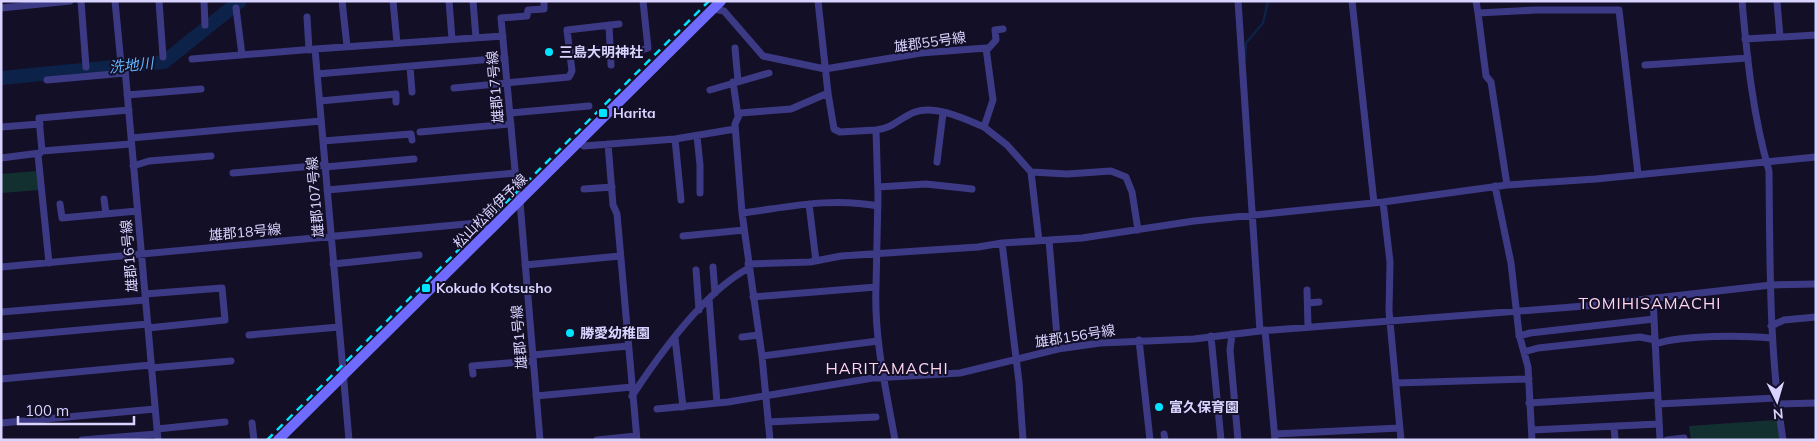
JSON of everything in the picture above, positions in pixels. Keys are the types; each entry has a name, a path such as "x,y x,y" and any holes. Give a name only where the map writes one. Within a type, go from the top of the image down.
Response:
{"main road":[{"name":"松山松前伊予線","path":"278,440 718,5"}],"street":[{"path":"1,8 20,4 70,1"},
{"path":"81,1 86,67"},
{"name":"雄郡16号線","path":"115,1 127,95 157,434"},
{"path":"159,1 164,57"},
{"path":"204,1 205,25"},
{"path":"342,1 347,46"},
{"path":"393,1 397,43"},
{"path":"449,1 452,39"},
{"path":"473,1 476,38"},
{"path":"642,50 648,48 643,1"},
{"path":"818,1 828,93 835,131 876,130 893,127 915,112 929,110 984,127 1007,145 1032,172 1040,241"},
{"path":"1238,1 1251,214 1262,331 1275,437 1400,428"},
{"path":"1352,1 1374,203"},
{"path":"1476,1 1486,76 1491,82 1508,185"},
{"path":"1742,1 1745,39 1761,148 1769,172 1772,285 1771,338 1783,440"},
{"path":"1778,2 1780,37"},
{"name":"雄郡17号線","path":"520,202 515,173 501,18 527,16 528,10 544,5"},
{"name":"雄郡55号線","path":"718,5 762,56 825,69 944,50 986,48 993,100 984,127"},
{"path":"236,8 242,55"},
{"path":"1478,13 1536,10 1619,10 1638,174"},
{"name":"雄郡107号線","path":"307,18 320,101 349,440"},
{"path":"454,88 569,78 572,71 567,30 619,24"},
{"path":"609,25 614,60"},
{"path":"986,51 996,40 995,30 1003,29"},
{"path":"1745,39 1816,35"},
{"path":"192,59 347,46 503,36"},
{"path":"735,48 738,116 735,129 742,213 762,356 770,440"},
{"path":"570,52 597,50"},
{"path":"317,74 505,58"},
{"path":"1645,65 1748,58"},
{"path":"410,67 412,92"},
{"path":"47,80 124,69"},
{"path":"710,90 769,73"},
{"path":"127,95 202,89"},
{"path":"738,116 753,110 791,109 828,93"},
{"path":"320,101 396,94 396,102"},
{"path":"510,114 589,106"},
{"path":"49,263 39,118 128,110"},
{"path":"937,162 943,113"},
{"path":"1,158 131,141 321,121"},
{"path":"1,128 40,124"},
{"path":"420,132 442,134 511,124"},
{"path":"579,143 584,146 675,139 735,129"},
{"path":"876,130 878,341 895,440"},
{"path":"323,141 411,134 412,140"},
{"path":"697,136 700,164 700,193"},
{"path":"675,139 675,169 681,200"},
{"path":"596,440 636,438 608,144"},
{"path":"632,396 657,358 699,310 715,293 748,266 816,261 841,256 978,248 1002,243 1111,235 1251,214 1383,202 1495,186 1816,157"},
{"path":"133,166 149,161 209,158"},
{"path":"233,173 325,166 398,165 414,159"},
{"path":"1032,172 1067,174 1111,171 1126,177 1132,192 1138,230"},
{"path":"327,190 404,186 515,173"},
{"path":"878,187 926,184 972,188"},
{"path":"1495,186 1511,263 1519,336 1528,367 1532,440"},
{"path":"584,188 612,187"},
{"path":"104,199 106,214"},
{"path":"742,213 847,201 878,206"},
{"name":"雄郡1号線","path":"520,202 540,440"},
{"path":"1383,202 1390,262 1390,320 1401,440"},
{"path":"60,204 62,218 137,211"},
{"path":"809,204 816,261"},
{"name":"雄郡18号線","path":"1,267 477,223 490,230"},
{"path":"683,236 744,230"},
{"path":"1049,240 1058,349"},
{"path":"1002,243 1019,382 1023,440"},
{"path":"333,264 419,255"},
{"path":"525,265 620,256"},
{"path":"713,267 715,293"},
{"path":"696,270 699,310"},
{"name":"雄郡156号線","path":"657,409 718,403 883,378 960,373 1058,349 1139,340 1212,336 1390,320 1584,306 1772,285 1816,284"},
{"path":"753,297 876,287"},
{"path":"1,312 222,288 225,320 66,331 8,338"},
{"path":"1307,290 1308,327"},
{"path":"1654,298 1660,440"},
{"path":"709,299 718,403"},
{"path":"1308,303 1319,302"},
{"path":"1771,326 1784,320 1816,317"},
{"path":"1519,336 1530,333 1654,319"},
{"path":"252,337 339,327"},
{"path":"66,331 67,340"},
{"path":"1232,334 1230,350 1238,440"},
{"path":"742,337 759,335"},
{"path":"1212,336 1221,440"},
{"path":"1524,352 1538,348 1640,337 1655,342 1752,336 1771,338"},
{"path":"675,338 683,407"},
{"path":"1139,340 1150,440"},
{"path":"762,356 878,341"},
{"path":"473,374 472,366 502,364 533,358 628,346"},
{"path":"501,355 502,364"},
{"path":"1,378 231,361"},
{"path":"1396,383 1529,379"},
{"path":"536,396 632,388"},
{"path":"1529,403 1657,395"},
{"path":"1658,404 1777,401 1816,403"},
{"path":"1,423 155,409"},
{"path":"768,422 876,417"},
{"path":"82,440 157,434 225,422"},
{"path":"252,423 254,440"},
{"path":"1532,430 1659,424"},
{"path":"1614,426 1615,439"},
{"path":"1667,440 1684,438"}],"green space":[{"path":"37,171 39,190 1,193 1,174"},
{"path":"1775,420 1778,422 1781,440 1691,440 1689,426"}],"waterway":[{"name":"洗地川","path":"1,78 164,62 240,1"},
{"path":"1245,58 1246,43 1263,23 1268,1"}],"railway":[{"path":"267,440 709,1"}],"place":[{"name":"三島大明神社","path":"549,52"},
{"name":"Harita","path":"603,113"},
{"name":"Kokudo Kotsusho","path":"426,288"},
{"name":"勝愛幼稚園","path":"570,333"},
{"name":"富久保育園","path":"1159,407"}],"district":[{"name":"TOMIHISAMACHI","path":"1650,303"},
{"name":"HARITAMACHI","path":"887,368"}]}
